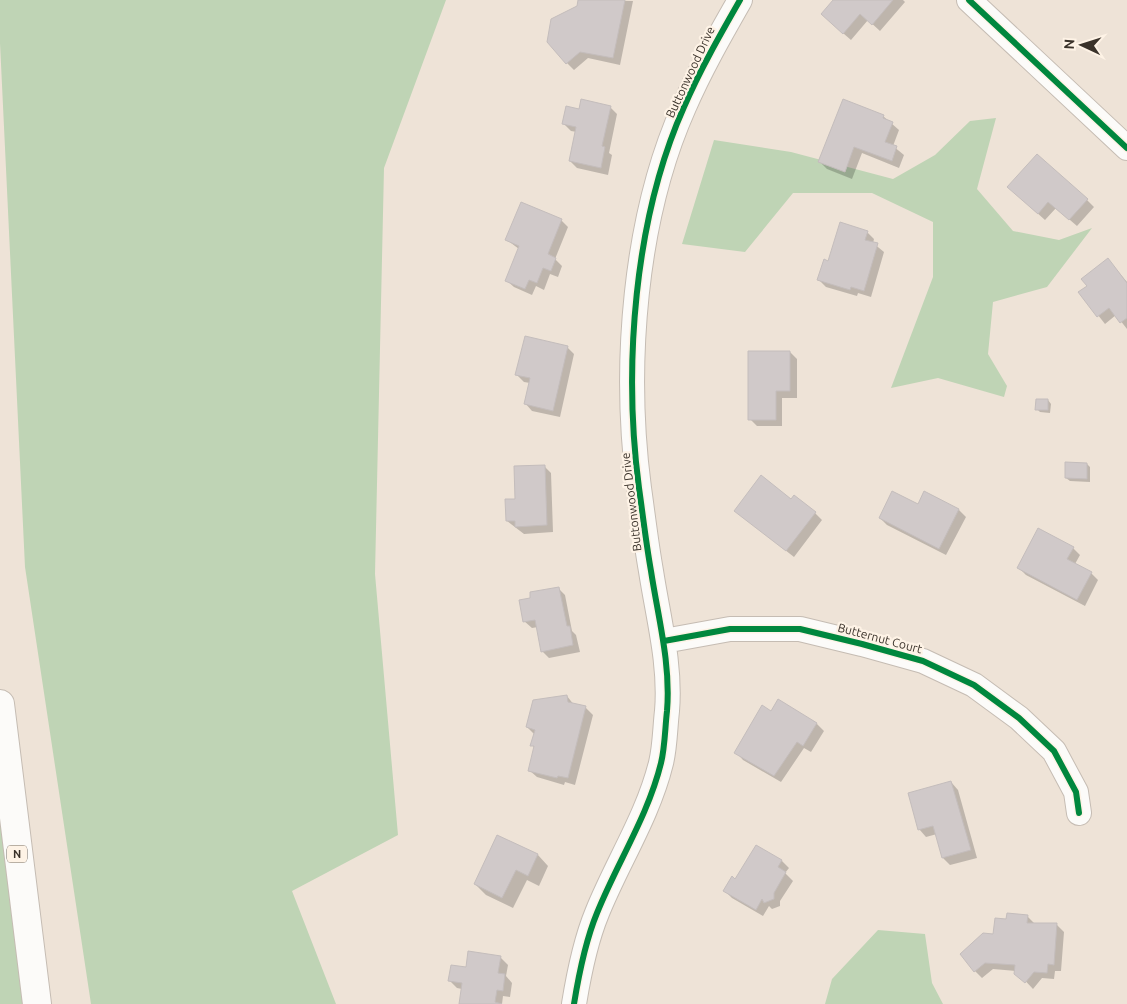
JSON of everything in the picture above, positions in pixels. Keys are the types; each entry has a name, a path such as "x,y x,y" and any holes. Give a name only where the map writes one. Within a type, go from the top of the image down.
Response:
{"highway":[{"name":"N","path":"0,704 37,1004"}],"street":[{"name":"Buttonwood Drive","path":"574,1004 580,966 597,913 644,811 661,763 668,708 664,642 651,571 639,483 632,405 634,329 641,263 655,190 683,108 740,0"},
{"path":"969,0 1127,148"},
{"name":"Butternut Court","path":"664,642 730,629 800,629 923,661 974,685 1018,718 1054,750 1076,792 1079,814"}],"green space":[{"path":"0,0 446,0 384,168 375,574 398,835 292,891 336,1004 91,1004 25,567 0,43"},
{"path":"996,118 977,189 1013,231 1059,240 1092,228 1047,287 993,302 988,354 1007,386 1004,397 938,378 891,388 933,277 933,222 872,193 793,193 745,252 682,244 714,140 791,152 893,179 935,155 970,121"},
{"path":"0,800 26,1004 0,1004"},
{"path":"878,930 925,934 932,983 943,1004 825,1004 832,979"}],"building":[{"path":"578,0 625,0 613,58 580,52 566,64 547,42 551,19 577,6"},
{"path":"833,0 893,0 872,25 860,14 843,34 821,14"},
{"path":"581,99 611,106 602,146 605,147 601,168 569,161 576,127 562,124 566,106 579,109"},
{"path":"843,99 884,115 883,118 893,122 885,142 897,146 892,161 854,147 845,172 818,162"},
{"path":"1037,154 1088,199 1069,220 1048,202 1038,214 1007,187"},
{"path":"521,202 562,219 548,254 556,258 551,271 543,268 537,283 529,280 525,289 505,281 519,246 505,240"},
{"path":"840,222 868,231 865,240 878,243 864,291 851,287 850,290 817,280 824,259 828,261"},
{"path":"1108,258 1127,283 1127,318 1120,323 1109,308 1097,317 1078,292 1087,286 1081,279"},
{"path":"525,336 568,346 553,411 524,404 530,378 515,375"},
{"path":"748,351 790,351 790,391 776,391 776,420 748,420"},
{"path":"1036,399 1048,399 1048,410 1035,410"},
{"path":"1065,462 1087,463 1087,479 1065,478"},
{"path":"545,465 547,525 515,527 515,521 506,521 505,499 515,499 514,466"},
{"path":"761,475 791,499 794,495 816,512 786,551 734,511"},
{"path":"892,491 918,504 924,491 959,509 939,549 879,518"},
{"path":"1038,528 1074,547 1067,559 1092,572 1077,600 1017,568"},
{"path":"559,587 567,626 570,626 573,645 541,652 535,620 523,622 519,600 530,598 530,592"},
{"path":"567,695 568,702 586,706 568,778 558,776 557,778 528,771 534,746 530,746 535,730 526,727 533,700"},
{"path":"778,699 817,723 803,746 797,742 774,776 734,753 762,705 771,711"},
{"path":"951,781 971,850 942,858 933,826 918,830 908,793"},
{"path":"497,835 538,854 528,876 516,870 502,898 474,884"},
{"path":"756,845 782,860 778,867 786,872 774,893 774,899 764,903 762,899 756,910 723,891 732,876 735,879"},
{"path":"1007,913 1028,915 1027,923 1057,923 1054,965 1048,964 1047,973 1034,972 1025,983 1014,974 1015,965 985,963 974,972 960,954 983,933 993,934 995,918 1006,919"},
{"path":"468,951 501,956 498,973 505,974 503,991 497,990 495,1002 502,1004 459,1004 462,983 448,981 451,965 466,967"}],"cycle path":[{"path":"574,1004 589,935 605,894 648,802 661,763 665,737 668,693 666,658 646,540 634,441 632,393 633,344 637,294 644,245 654,197 667,151 684,107 703,66 740,0"},
{"path":"969,0 1127,148"},
{"path":"664,641 730,629 800,629 923,661 974,685 1019,718 1054,751 1076,792 1079,813"}]}
